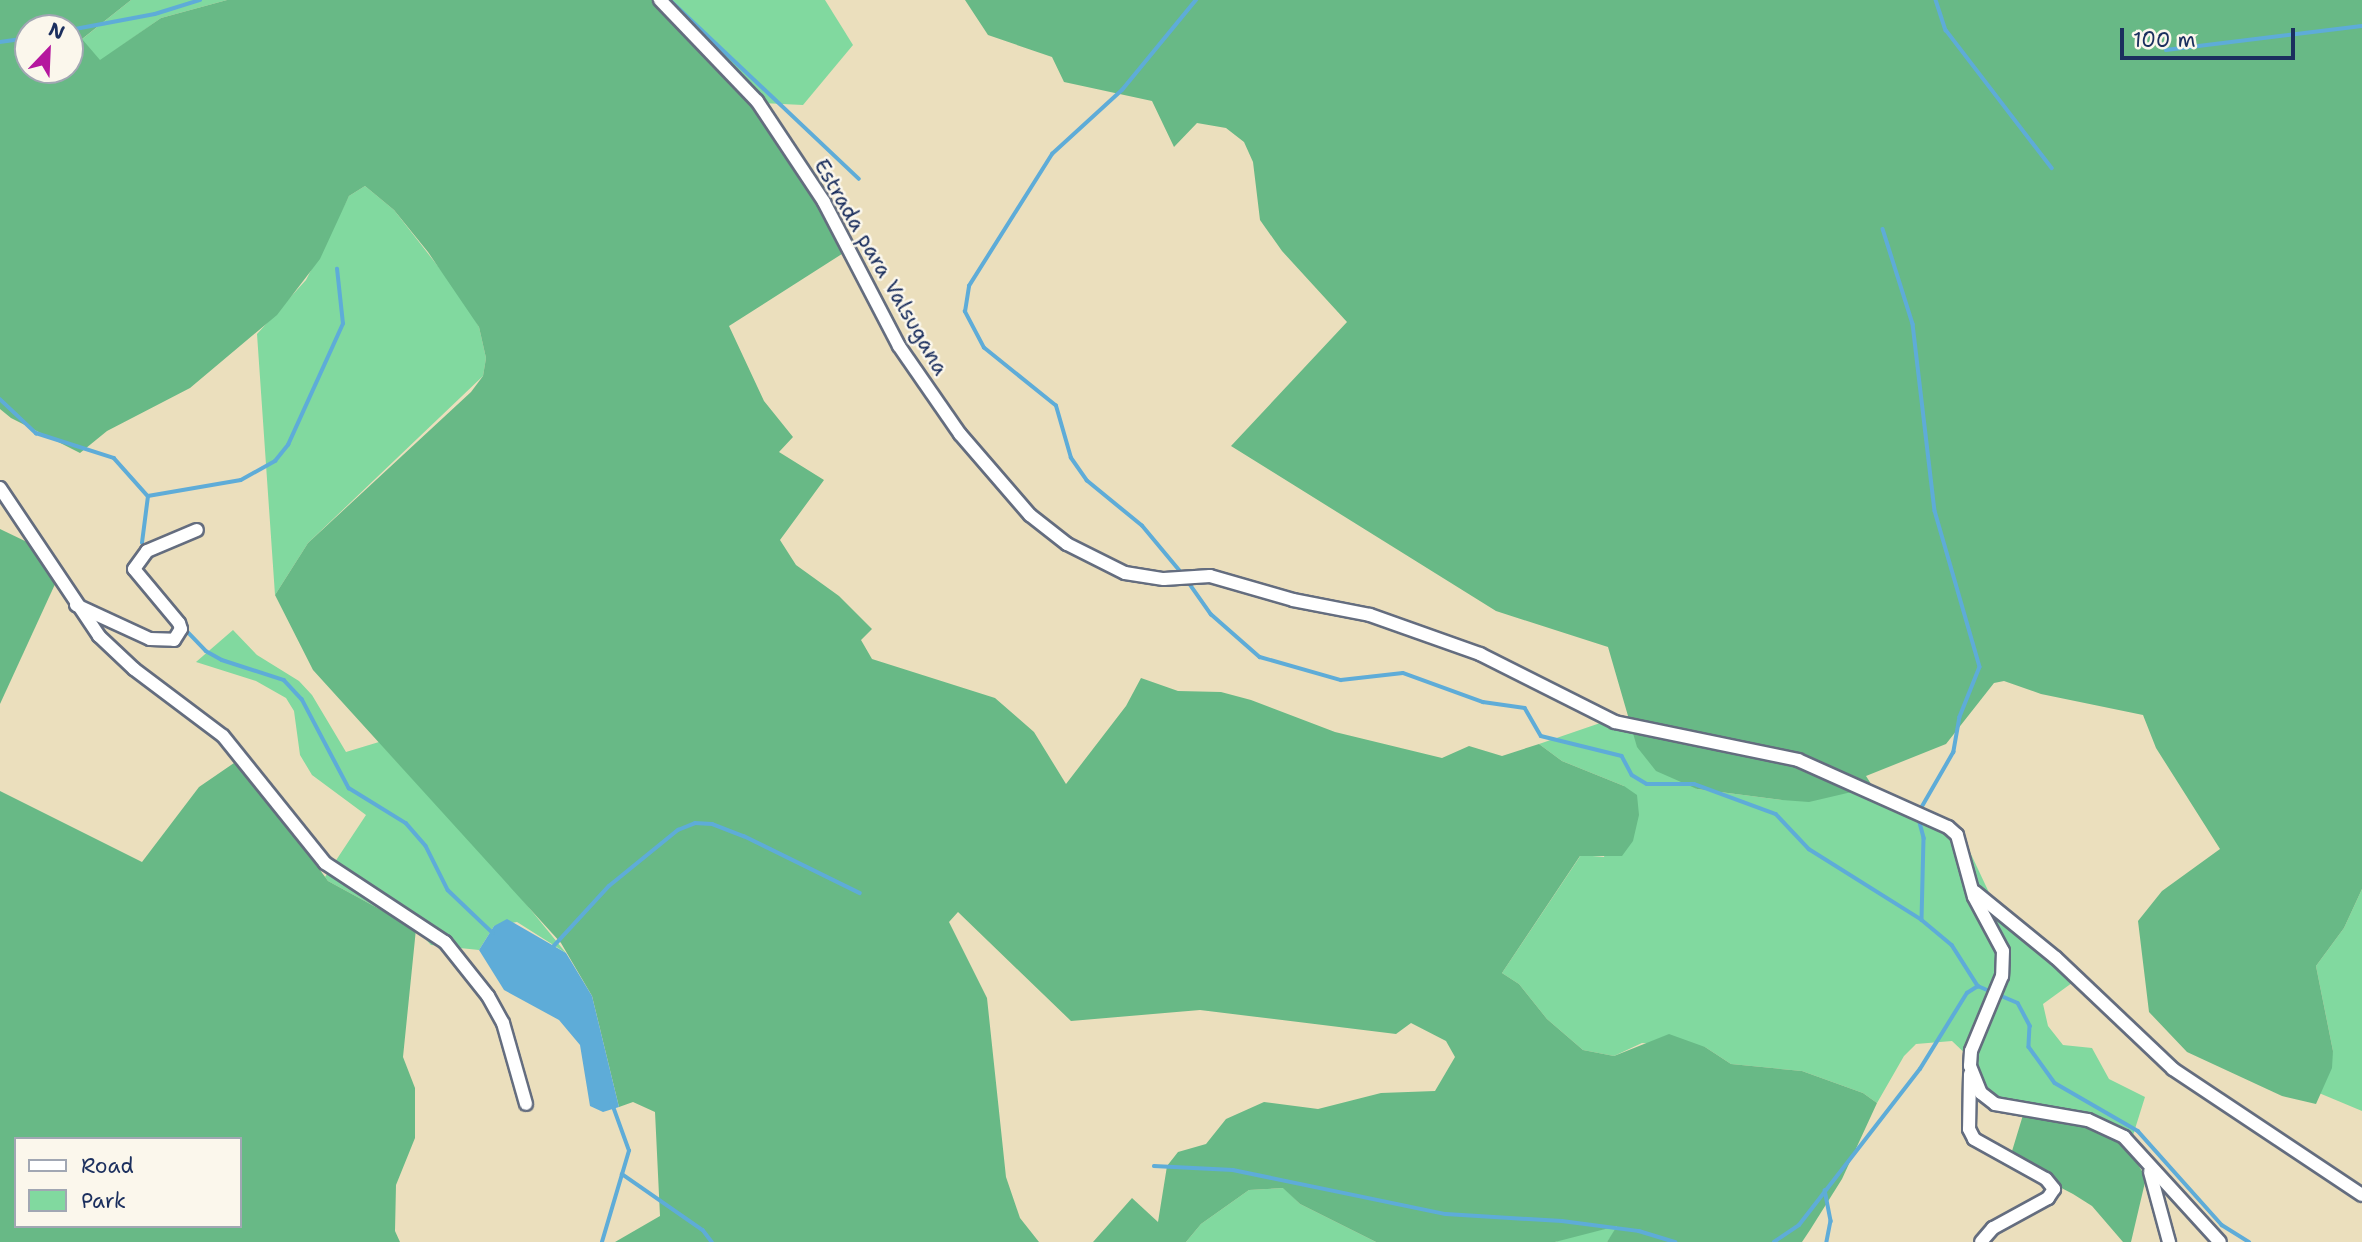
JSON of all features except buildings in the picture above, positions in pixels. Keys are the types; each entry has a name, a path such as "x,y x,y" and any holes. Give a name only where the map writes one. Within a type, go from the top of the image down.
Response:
{"street":[{"name":"Estrada para Valsugana","path":"660,0 757,101 824,202 899,346 960,434 1030,515 1067,544 1125,573 1164,579 1210,576 1282,598 1370,615 1480,654 1615,722 1753,749 1844,777 1953,831 1970,887 2000,943 2003,966 1975,1037 1970,1066 1969,1129 1974,1139 2046,1179 2054,1189 2048,1198 1993,1228 1981,1242"},
{"path":"0,488 75,605 119,655 223,736 325,863 445,942 488,996 503,1023 526,1104"},
{"path":"75,605 150,639 174,640 181,629 179,623 134,569 147,551 197,530"},
{"path":"1970,887 2075,975 2173,1069 2362,1195"},
{"path":"1970,1066 1987,1100 2102,1125 2124,1137 2148,1168 2220,1242"},
{"path":"2148,1168 2169,1242"}],"green space":[{"path":"0,0 131,0 84,37 84,14 14,14 14,84 84,84 84,41 100,60 161,18 227,0 655,0 761,103 845,252 729,326 764,401 793,437 779,452 824,480 780,540 796,565 839,596 872,629 861,640 872,659 995,698 1034,732 1066,784 1126,706 1141,678 1178,691 1221,692 1251,700 1335,732 1442,758 1469,746 1502,756 1539,744 1562,761 1624,786 1637,795 1639,815 1633,841 1622,856 1580,856 1502,973 1519,984 1547,1019 1583,1050 1614,1056 1669,1034 1705,1047 1731,1064 1802,1071 1863,1093 1877,1103 1842,1179 1802,1242 1607,1242 1617,1226 1555,1242 1376,1242 1300,1204 1283,1188 1249,1190 1201,1224 1186,1242 1093,1242 1132,1198 1158,1222 1167,1166 1178,1152 1206,1144 1226,1119 1264,1102 1318,1109 1381,1093 1435,1091 1455,1057 1446,1041 1411,1023 1396,1034 1200,1010 1071,1021 958,912 949,922 987,998 1006,1177 1020,1218 1039,1242 615,1242 660,1216 655,1112 633,1102 619,1107 592,996 561,943 313,670 275,595 308,543 471,392 483,376 486,358 479,327 428,252 394,210 365,186 349,196 320,259 277,315 190,388 107,431 80,453 11,418 0,409"},
{"path":"131,0 227,0 161,18 100,61 84,43 84,38"},
{"path":"655,0 825,0 853,45 803,105 761,103"},
{"path":"965,0 2362,0 2362,889 2344,928 2316,966 2333,1051 2332,1068 2316,1104 2282,1096 2187,1052 2149,1012 2138,921 2162,891 2220,849 2156,748 2143,715 2041,694 2004,681 1994,683 1946,744 1866,776 1873,787 1809,802 1697,789 1656,771 1637,747 1608,647 1496,611 1231,446 1347,322 1282,251 1260,220 1253,162 1244,142 1226,128 1197,123 1174,147 1152,101 1064,82 1052,57 988,35"},
{"path":"365,186 394,210 462,297 479,327 486,358 483,376 308,543 275,595 257,334 306,280 349,196"},
{"path":"0,529 27,542 56,582 0,704"},
{"path":"233,630 257,655 299,681 312,695 346,752 379,742 513,888 566,953 517,922 494,926 479,950 431,945 416,929 328,881 325,877 366,815 312,775 300,755 294,711 286,698 256,681 196,662"},
{"path":"1609,720 1633,731 1697,789 1782,800 1873,787 1962,835 1992,899 2063,953 2076,980 2043,1004 2048,1026 2063,1045 2092,1048 2109,1079 2145,1097 2129,1148 2009,1113 1986,1101 1972,1060 1952,1041 1916,1044 1904,1056 1877,1103 1863,1093 1802,1071 1731,1064 1705,1047 1642,1043 1614,1056 1583,1050 1547,1019 1519,984 1502,973 1581,855 1604,857 1624,786 1562,761 1539,744"},
{"path":"234,763 243,764 328,881 416,929 403,1057 415,1088 415,1138 396,1185 395,1231 400,1242 0,1242 0,791 142,862 199,787"},
{"path":"2362,889 2362,1111 2319,1093 2333,1051 2316,966 2344,928"},
{"path":"2023,1115 2105,1131 2126,1144 2146,1178 2131,1242 2123,1242 2092,1206 2009,1161"},
{"path":"1284,1188 1300,1204 1376,1242 1186,1242 1201,1224 1249,1190"},
{"path":"1619,1226 1607,1242 1555,1242 1571,1235"}],"water":[{"path":"507,919 566,953 592,996 619,1107 603,1112 590,1106 580,1045 559,1020 504,990 479,950 494,926"}],"waterway":[{"path":"84,27 155,14 200,0"},
{"path":"670,0 859,179"},
{"path":"1182,574 1142,526 1087,481 1071,458 1056,406 984,348 965,312 969,286 1052,154 1122,90 1196,0"},
{"path":"1936,0 1946,30 2052,168"},
{"path":"2166,50 2362,26"},
{"path":"0,42 14,40"},
{"path":"1883,229 1913,324 1935,511 1980,667 1960,717 1954,752 1920,811"},
{"path":"148,496 241,480 275,461 288,445 343,324 337,269"},
{"path":"0,399 36,433 114,458 148,496"},
{"path":"142,543 148,496"},
{"path":"142,570 173,607"},
{"path":"1187,580 1211,614 1260,657 1341,680 1403,673 1483,702 1525,708 1541,736 1622,756 1632,775 1647,784 1694,784 1776,814 1809,849 1922,920 1952,945 1978,986 2018,1003 2030,1026 2029,1047 2055,1083 2138,1131 2222,1225 2249,1242"},
{"path":"185,629 206,651 222,660 284,680 302,699 349,788 406,823 426,846 448,890 493,933"},
{"path":"1919,819 1924,838 1922,920"},
{"path":"552,948 609,886 678,830 695,823 712,824 744,836 860,893"},
{"path":"1774,1242 1799,1225 1920,1069 1967,993 1978,986"},
{"path":"602,1242 629,1151 612,1104"},
{"path":"1154,1166 1233,1170 1446,1214 1562,1221 1639,1231 1675,1242"},
{"path":"622,1174 703,1230 712,1242"},
{"path":"1825,1190 1831,1221 1827,1242"}]}
